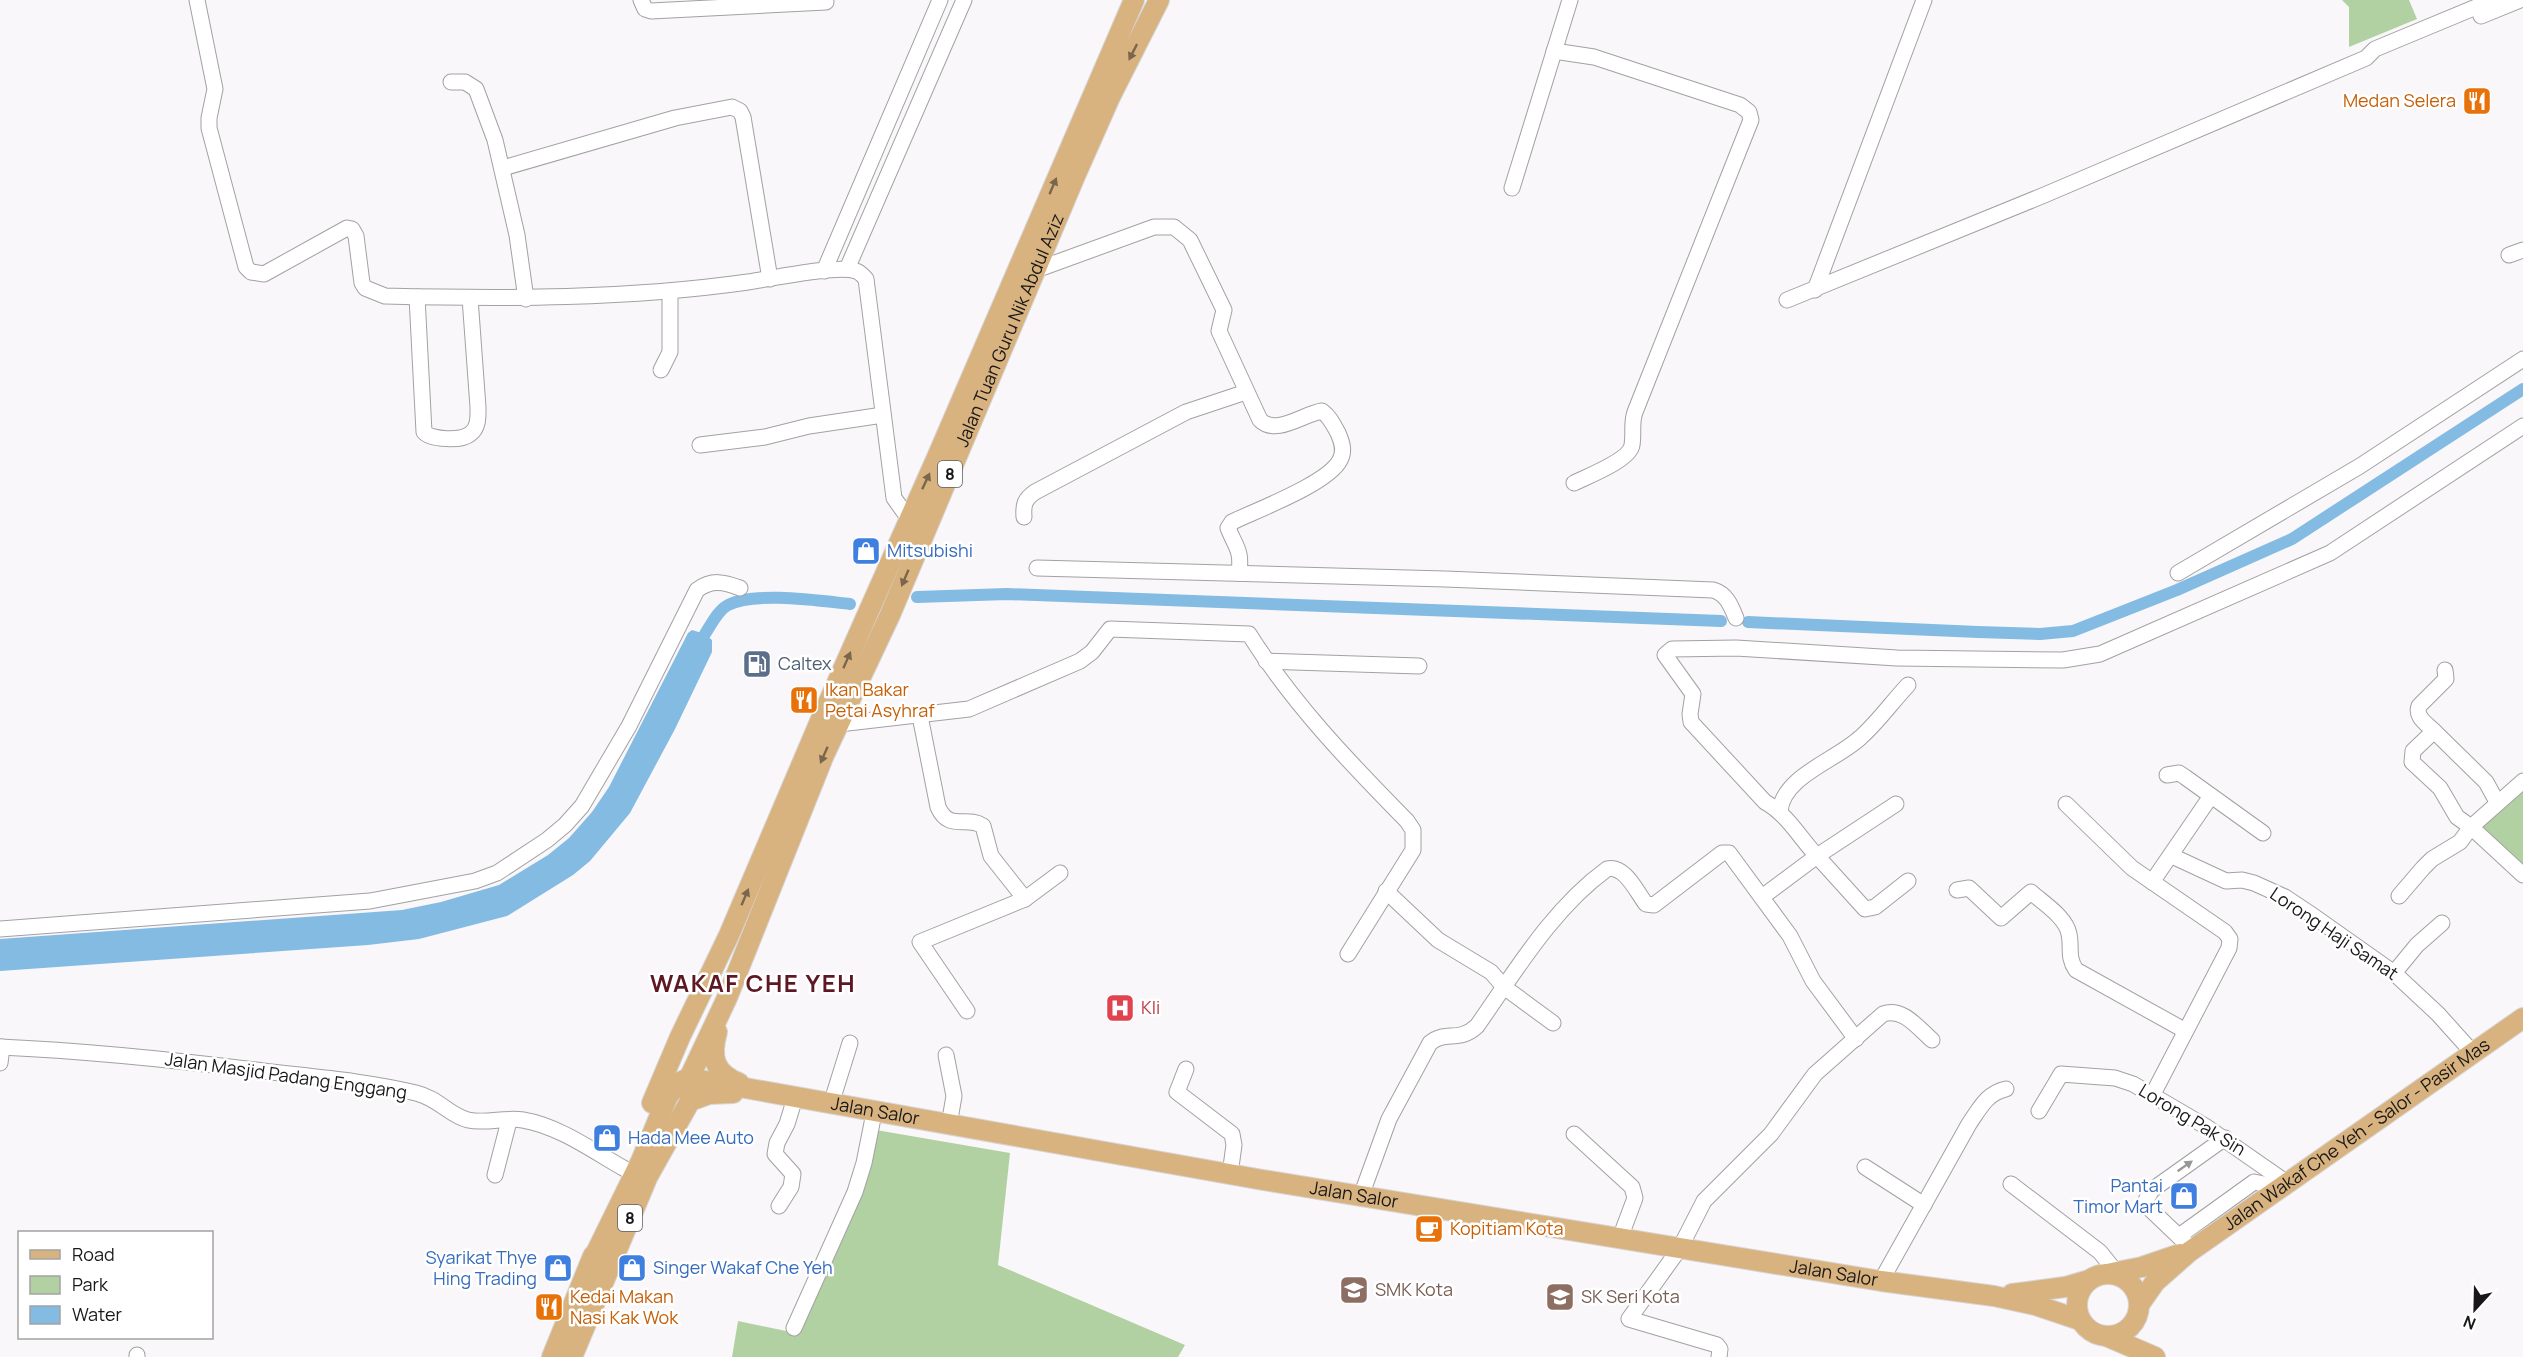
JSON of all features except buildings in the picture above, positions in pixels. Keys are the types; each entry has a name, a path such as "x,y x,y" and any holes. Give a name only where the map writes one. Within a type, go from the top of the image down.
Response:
{"main road":[{"name":"Jalan Tuan Guru Nik Abdul Aziz","path":"552,1357 589,1267 625,1169 680,1037 729,935 1134,0"},
{"name":"Jalan Tuan Guru Nik Abdul Aziz","path":"572,1357 689,1078 727,998 777,870 839,724 890,615 1110,97 1159,0"},
{"path":"589,1267 641,1161 668,1096 680,1082 689,1078 683,1064 684,1057 729,935"},
{"path":"727,998 713,1046 715,1065 728,1078 756,1089"},
{"name":"Jalan Wakaf Che Yeh - Salor - Pasir Mas","path":"2104,1276 2142,1267 2186,1246 2281,1187 2523,1018"},
{"name":"Jalan Salor","path":"689,1078 874,1113 1361,1196 1881,1281 1994,1296 2036,1305 2080,1320"},
{"name":"Jalan Salor","path":"689,1078 702,1087 733,1093 791,1097"},
{"path":"649,1174 690,1101 709,1094 733,1093"},
{"name":"Jalan Wakaf Che Yeh - Salor - Pasir Mas","path":"2139,1305 2155,1282 2186,1246"},
{"path":"2106,1336 2116,1335 2133,1324 2139,1305 2138,1295 2126,1280 2104,1276 2083,1286 2077,1303 2080,1320 2096,1334 2157,1357"},
{"name":"Jalan Salor","path":"1994,1296 2065,1287 2104,1276"},
{"path":"2133,1324 2157,1357"}],"street":[{"path":"196,0 215,89 209,128 246,267 251,272 264,274 347,228 352,229 356,236 365,288 384,296 526,299 594,297 670,291 824,271 848,269 856,271 866,279 894,498 909,519"},
{"path":"641,0 645,9 651,11 826,2"},
{"path":"824,271 940,0"},
{"path":"848,269 964,0"},
{"path":"1512,188 1570,0"},
{"path":"1815,290 1924,0"},
{"path":"2366,58 2375,49 2493,0"},
{"path":"1787,300 2366,58 2382,57 2520,0"},
{"path":"1554,51 1594,57 1740,105 1749,112 1751,120 1635,411 1631,423 1632,447 1627,456 1574,483"},
{"path":"451,82 465,82 476,89 495,140 518,235 526,299"},
{"path":"503,168 664,121 732,107 740,111 743,117 770,279"},
{"path":"1036,270 1154,227 1174,227 1190,240 1221,300 1224,318 1219,332 1260,420 1271,426 1278,426 1322,411 1330,417 1343,448 1337,465 1321,478 1232,522 1228,528 1241,556 1239,573"},
{"path":"661,370 670,352 670,291"},
{"path":"417,297 424,432 431,437 453,438 470,435 477,424 478,407 470,298"},
{"path":"2178,573 2360,466 2523,359"},
{"path":"1024,517 1026,499 1035,492 1186,412 1246,392"},
{"path":"700,445 765,437 809,426 883,415"},
{"path":"1908,881 1875,907 1864,909 1802,840 1780,811 1765,802 1691,722 1693,694 1665,654 1672,648 1736,648 1897,658 2063,660 2100,654 2330,553 2523,426"},
{"path":"1036,568 1713,590 1721,592 1730,603 1736,618"},
{"path":"0,929 369,901 475,881 497,873 547,840 582,806 629,726 697,590 713,582 727,583 740,588"},
{"path":"839,724 969,709 1080,661 1092,652 1110,629 1249,634 1266,661 1336,749 1407,821 1413,830 1413,850 1348,954"},
{"path":"1266,661 1419,666"},
{"path":"2445,670 2446,679 2419,706 2418,715 2486,782 2498,802"},
{"path":"1780,811 1783,795 1797,781 1861,737 1908,685"},
{"path":"920,716 941,816 950,821 978,823 983,826 991,856 1025,899"},
{"path":"2434,731 2413,751 2412,762 2440,788 2457,817 2471,827 2523,876"},
{"path":"2168,775 2179,773 2263,833"},
{"path":"2399,896 2423,867 2460,842 2471,827 2523,781"},
{"path":"2152,882 2211,796"},
{"path":"1762,897 1817,856 1896,804"},
{"path":"2066,804 2124,861 2225,932 2230,939 2229,948 2184,1030 2153,1094"},
{"path":"1361,1196 1389,1119 1430,1043 1435,1038 1459,1037 1469,1034 1478,1026 1542,934 1560,913 1607,869 1612,868 1622,872 1646,904 1654,905 1725,851 1733,856 1790,936 1813,981 1856,1039"},
{"name":"Lorong Haji Samat","path":"2172,856 2226,881 2248,881 2285,897 2394,973 2438,1014 2473,1053"},
{"path":"966,1011 920,942 1025,899 1060,873"},
{"path":"1957,890 1969,888 2001,918 2031,892 2066,925 2070,934 2070,962 2076,970 2184,1030"},
{"path":"1386,891 1438,940 1491,972 1504,987 1553,1023"},
{"path":"2394,973 2417,945 2442,923"},
{"path":"1719,1357 1720,1349 1717,1345 1629,1319 1680,1248 1704,1201 1771,1134 1815,1074 1883,1014 1891,1011 1906,1017 1932,1040"},
{"path":"831,1104 850,1043"},
{"path":"0,1063 1,1047"},
{"name":"Jalan Masjid Padang Enggang","path":"1,1047 144,1057 334,1079 428,1097 466,1120 509,1121 519,1119 540,1125 587,1147 625,1169"},
{"path":"946,1055 954,1096 949,1125"},
{"path":"1186,1069 1177,1092 1232,1134 1234,1145 1230,1174"},
{"name":"Lorong Pak Sin","path":"2039,1111 2064,1073 2115,1078 2153,1094 2225,1138 2281,1187"},
{"path":"1881,1281 1969,1124 1986,1099 2006,1089"},
{"path":"779,1206 791,1187 793,1174 775,1154 777,1143 788,1124 791,1097"},
{"path":"794,1328 855,1192 874,1113"},
{"path":"495,1175 509,1121"},
{"path":"1574,1134 1635,1192 1635,1198 1620,1238"},
{"path":"2186,1246 2148,1207 2146,1204 2149,1193 2225,1138"},
{"path":"1865,1167 1924,1204"},
{"path":"2011,1184 2100,1252 2104,1276"}],"green space":[{"path":"2342,0 2409,0 2417,19 2349,47 2349,7"},
{"path":"2523,787 2523,873 2481,827"},
{"path":"876,1130 1010,1153 998,1265 1185,1345 1178,1357 732,1357 738,1321 796,1333"}],"water":[{"path":"692,630 705,634 712,640 712,652 675,729 630,813 590,861 573,875 507,916 419,939 368,945 0,971 0,939 402,910 441,902 499,885 548,855 569,838 592,812 609,787 688,633"}],"waterway":[{"path":"1748,622 2040,634 2073,631 2177,590 2292,539 2523,389"},
{"path":"917,597 1007,594 1721,621"},
{"path":"705,634 721,610 740,601 788,598 850,604"}],"place":[{"name":"Medan Selera","path":"2477,101"},
{"name":"Mitsubishi","path":"866,551"},
{"name":"Caltex","path":"757,664"},
{"name":"Ikan Bakar Petai Asyhraf","path":"804,700"},
{"name":"Kli","path":"1120,1008"},
{"name":"Hada Mee Auto","path":"607,1138"},
{"name":"Pantai Timor Mart","path":"2184,1196"},
{"name":"Kopitiam Kota","path":"1429,1229"},
{"name":"Syarikat Thye Hing Trading","path":"558,1268"},
{"name":"Singer Wakaf Che Yeh","path":"632,1268"},
{"name":"SMK Kota","path":"1354,1290"},
{"name":"SK Seri Kota","path":"1560,1297"},
{"name":"Kedai Makan Nasi Kak Wok","path":"549,1307"}],"district":[{"name":"WAKAF CHE YEH","path":"753,984"}]}
